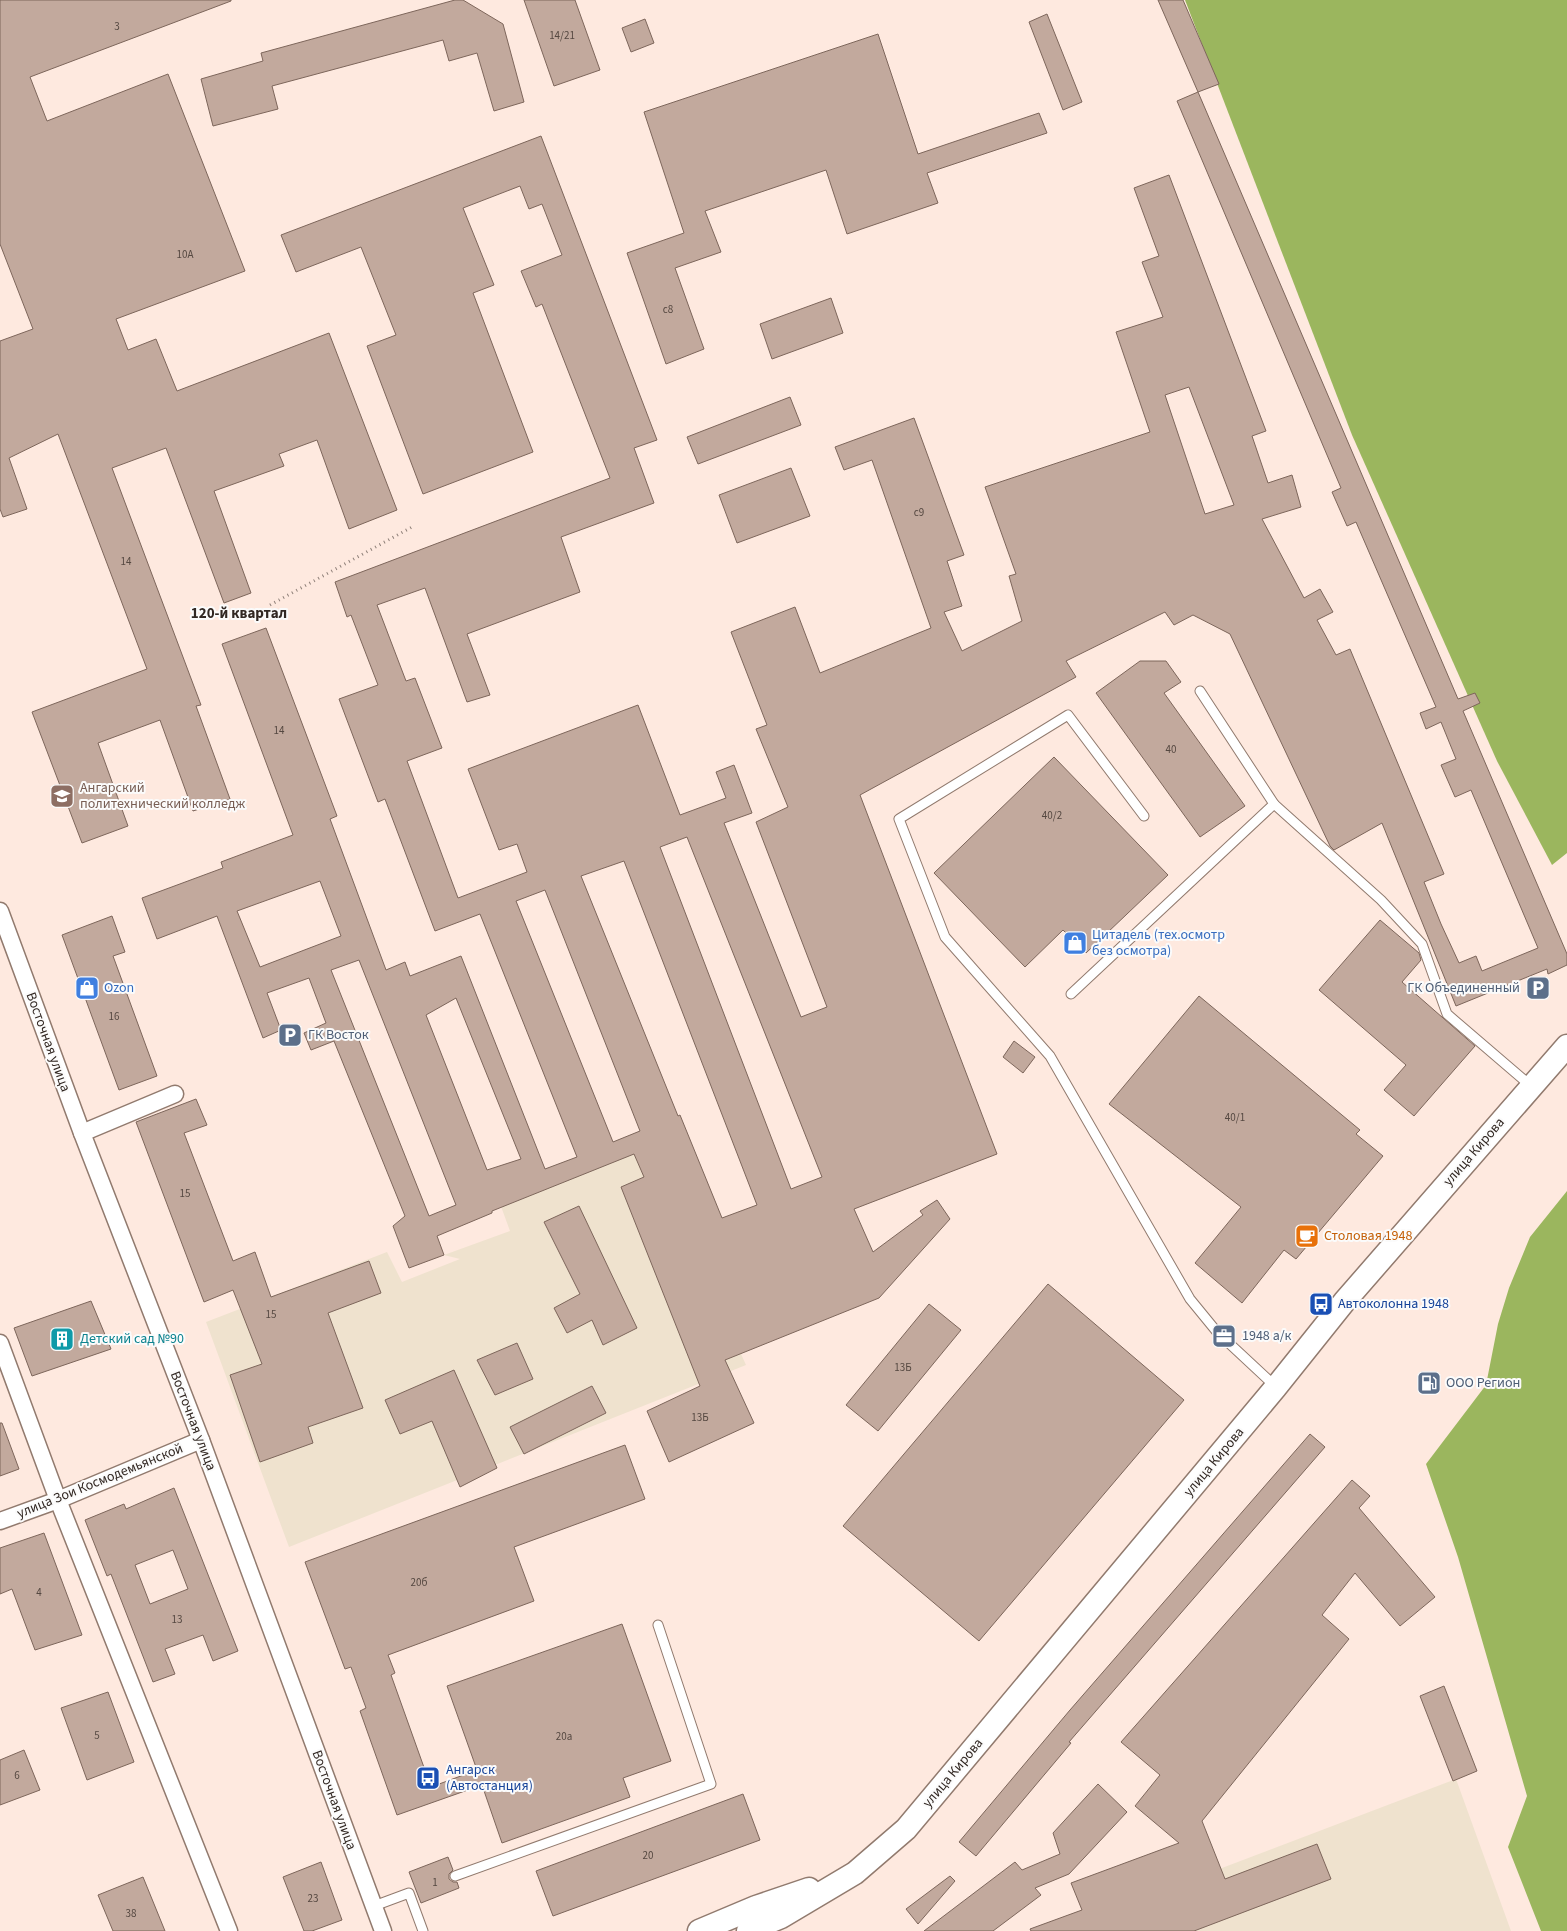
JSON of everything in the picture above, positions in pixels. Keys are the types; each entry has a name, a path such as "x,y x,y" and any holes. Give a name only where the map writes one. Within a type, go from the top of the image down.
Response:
{"street":[{"name":"Восточная улица","path":"0,911 82,1133 201,1440 383,1931"},
{"name":"улица Кирова","path":"748,1931 781,1917 855,1873 906,1829 1276,1387 1344,1302 1567,1046"},
{"path":"82,1133 175,1094"},
{"path":"0,1343 58,1500 228,1931"},
{"name":"улица Зои Космодемьянской","path":"0,1521 58,1500 201,1440"},
{"name":"улица Кирова","path":"699,1931 756,1907 855,1873"},
{"path":"760,1931 781,1917"}],"lane":[{"path":"1200,691 1274,804 1381,900 1422,944 1447,1014 1531,1086"},
{"path":"1144,816 1068,715 898,819 945,938 1050,1056 1190,1299 1217,1332 1276,1387"},
{"path":"1071,994 1274,804"},
{"path":"455,1876 711,1784 658,1625"},
{"path":"374,1906 413,1892 423,1931"}],"path":[{"path":"270,605 412,527"}],"shaded area":[{"path":"640,1131 746,1365 289,1547 206,1322 387,1252 402,1282 460,1259 444,1255 510,1231 495,1190"},
{"path":"1456,1779 1511,1931 1056,1931"}],"green space":[{"path":"1185,0 1567,0 1567,853 1552,865 1497,761 1352,435"},
{"path":"1567,1191 1567,1931 1541,1931 1508,1847 1527,1796 1458,1557 1426,1464 1486,1385 1498,1324 1509,1288 1530,1237"}],"building":[{"path":"0,0 231,0 30,77 47,121 168,74 245,271 116,319 128,350 156,339 177,391 329,333 397,510 349,529 317,440 279,454 284,466 214,491 251,593 224,603 166,448 112,468 201,705 196,706 230,799 193,811 160,720 98,743 128,826 82,843 32,712 147,669 58,434 9,458 27,509 3,517 0,509 0,341 33,329 0,244"},
{"path":"455,0 463,0 503,24 524,102 494,111 477,53 449,61 443,40 272,86 278,109 213,126 201,79 263,61 261,53"},
{"path":"524,0 575,0 600,70 554,86"},
{"path":"1158,0 1183,0 1219,84 1198,92"},
{"path":"1047,14 1082,102 1063,110 1029,22"},
{"path":"645,19 654,43 631,52 622,28"},
{"path":"878,34 918,154 1039,113 1047,133 927,173 938,203 847,234 826,170 705,211 721,252 675,268 704,349 666,364 627,253 684,233 644,112"},
{"path":"1198,92 1458,699 1475,693 1480,703 1463,711 1567,954 1567,965 1548,974 1547,969 1456,1006 1382,823 1334,850 1330,846 1230,634 1193,615 1174,625 1165,612 1066,661 1076,677 860,795 997,1154 854,1209 873,1252 923,1215 920,1211 937,1200 950,1219 879,1298 725,1360 754,1423 669,1462 647,1411 700,1386 621,1187 644,1177 634,1154 492,1211 492,1213 437,1236 444,1255 409,1268 393,1226 405,1216 334,1041 311,1050 304,1033 326,1023 309,978 267,993 281,1030 263,1038 217,916 157,939 142,898 223,868 221,862 293,835 222,644 266,628 337,816 330,819 386,970 405,962 410,976 461,956 545,1169 577,1157 480,914 435,931 385,799 378,802 339,699 378,685 351,615 347,617 335,582 610,478 542,304 536,307 521,271 562,255 542,204 529,209 520,186 463,208 494,285 473,293 533,452 423,494 367,346 396,335 361,247 296,272 281,235 541,136 657,440 634,448 654,503 561,537 580,592 467,634 490,695 467,702 425,588 377,605 406,681 415,678 442,748 407,761 458,898 527,872 517,844 499,850 468,769 638,705 680,815 726,798 716,772 734,765 752,813 724,823 801,1017 827,1007 756,822 788,807 756,729 767,725 731,632 795,607 820,673 931,628 872,460 844,470 835,447 914,418 964,555 947,561 962,606 944,612 962,651 1022,621 1009,576 1016,574 985,487 1150,432 1116,332 1163,317 1142,262 1159,256 1134,188 1169,175 1266,431 1252,436 1268,483 1292,475 1301,507 1262,519 1304,598 1320,589 1333,612 1317,620 1336,655 1350,649 1444,874 1424,882 1441,924 1459,963 1476,956 1482,971 1538,948 1471,790 1455,797 1441,765 1456,759 1441,722 1426,729 1420,713 1436,707 1356,522 1347,526 1332,492 1341,488 1177,101","holes":["1189,387 1234,505 1205,514 1165,395","687,837 822,1177 791,1189 660,847","624,861 757,1205 722,1218 680,1115 678,1116 581,876","320,881 341,936 260,967 237,911","545,890 640,1131 613,1142 516,901","359,960 456,1205 429,1216 331,970","456,998 521,1159 487,1170 426,1015"]},
{"path":"831,298 843,333 772,359 760,324"},
{"path":"790,397 801,425 698,464 687,437"},
{"path":"791,468 810,516 737,543 719,495"},
{"path":"1140,661 1166,661 1181,682 1164,693 1245,806 1200,837 1096,693"},
{"path":"1054,757 1168,875 1086,953 1063,930 1025,967 934,873"},
{"path":"112,916 125,952 113,956 157,1076 119,1090 62,935"},
{"path":"1380,920 1419,953 1421,960 1402,982 1475,1046 1414,1116 1384,1090 1406,1065 1319,990"},
{"path":"1199,996 1360,1130 1356,1134 1383,1156 1296,1259 1284,1250 1242,1303 1195,1263 1241,1207 1109,1104"},
{"path":"1014,1041 1035,1057 1023,1073 1003,1057"},
{"path":"196,1099 207,1125 184,1133 233,1261 255,1252 271,1297 369,1261 381,1293 328,1313 363,1408 308,1427 313,1443 260,1462 230,1375 262,1364 233,1290 204,1302 136,1122"},
{"path":"579,1206 637,1328 603,1345 592,1320 567,1333 554,1308 580,1294 544,1222"},
{"path":"1048,1284 1184,1400 979,1641 843,1526"},
{"name":"Детский сад №90","path":"91,1301 111,1349 32,1376 14,1328"},
{"path":"929,1304 961,1330 878,1431 846,1405"},
{"path":"517,1343 533,1379 495,1395 477,1360"},
{"path":"454,1370 497,1468 460,1487 432,1421 400,1434 385,1400"},
{"path":"592,1386 606,1413 524,1454 510,1427"},
{"path":"0,1423 2,1423 19,1469 0,1476"},
{"path":"1310,1434 1325,1447 1069,1742 1071,1743 976,1856 959,1842 1070,1710"},
{"path":"625,1445 645,1499 514,1547 534,1601 388,1655 395,1673 391,1675 431,1787 477,1770 447,1686 622,1624 671,1761 623,1778 630,1797 502,1843 482,1785 397,1815 360,1711 366,1708 351,1667 345,1669 305,1562"},
{"path":"1352,1480 1370,1496 1359,1508 1435,1597 1400,1626 1355,1573 1322,1615 1349,1639 1202,1821 1225,1879 1317,1844 1331,1879 1194,1931 1031,1931 1030,1929 1082,1910 1071,1883 1179,1843 1135,1806 1160,1775 1121,1742"},
{"path":"174,1488 238,1651 213,1661 203,1635 165,1649 175,1674 153,1682 111,1574 107,1576 85,1520 124,1504 126,1509","holes":["173,1550 188,1589 150,1604 135,1565"]},
{"path":"44,1533 82,1635 35,1650 12,1589 0,1594 0,1548"},
{"path":"1444,1686 1477,1771 1453,1781 1420,1696"},
{"path":"108,1692 134,1762 87,1780 61,1708"},
{"path":"24,1750 40,1790 0,1805 0,1760"},
{"path":"1098,1784 1127,1812 1069,1874 1035,1888 1041,1895 993,1931 924,1931 1015,1862 1022,1870 1060,1854 1053,1833"},
{"path":"743,1794 760,1840 553,1916 536,1871"},
{"path":"448,1857 453,1870 449,1874 449,1879 457,1882 459,1888 421,1903 409,1872"},
{"path":"321,1862 342,1920 312,1931 304,1931 283,1877"},
{"path":"950,1876 955,1881 918,1924 906,1909"},
{"path":"143,1877 165,1931 113,1931 98,1895"}],"place":[{"name":"Ангарский политехнический колледж","path":"62,796"},
{"name":"Цитадель (тех.осмотр без осмотра)","path":"1075,943"},
{"name":"Ozon","path":"87,988"},
{"name":"ГК Объединенный","path":"1538,988"},
{"name":"ГК Восток","path":"290,1035"},
{"name":"Столовая 1948","path":"1307,1236"},
{"name":"Автоколонна 1948","path":"1321,1304"},
{"name":"1948 а/к","path":"1224,1336"},
{"name":"Детский сад №90","path":"62,1339"},
{"name":"ООО Регион","path":"1429,1383"},
{"name":"Ангарск (Автостанция)","path":"428,1778"}],"district":[{"name":"120-й квартал","path":"239,613"}]}
